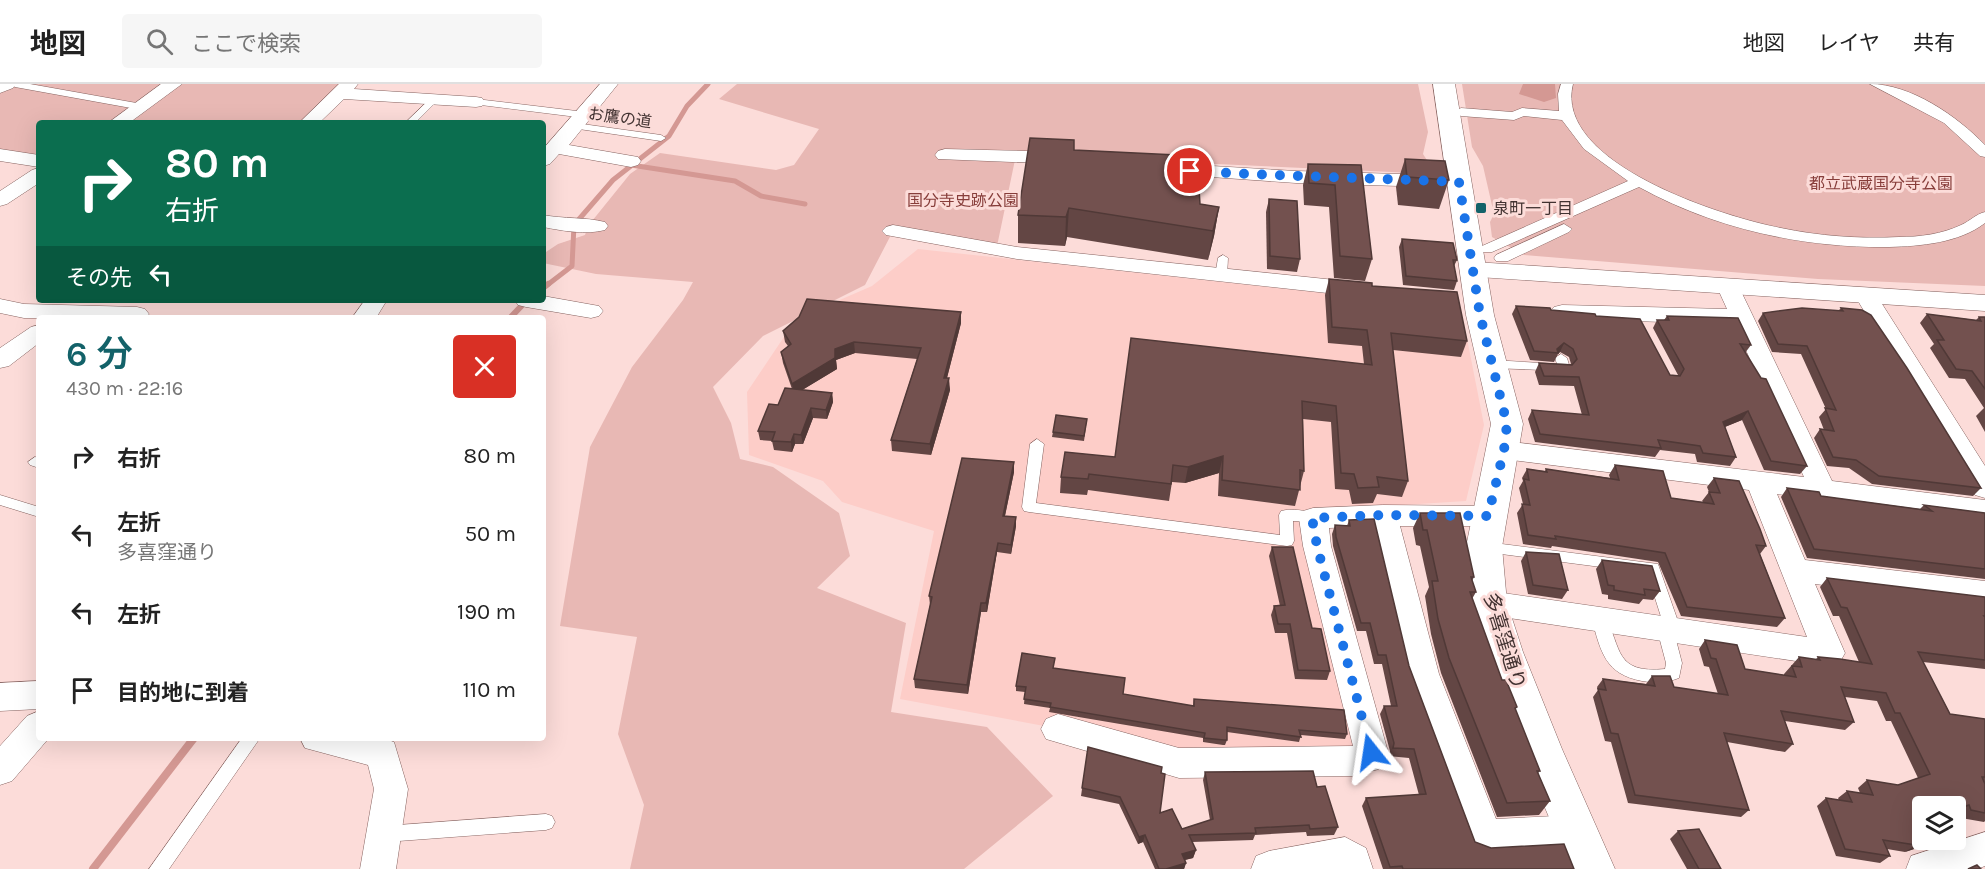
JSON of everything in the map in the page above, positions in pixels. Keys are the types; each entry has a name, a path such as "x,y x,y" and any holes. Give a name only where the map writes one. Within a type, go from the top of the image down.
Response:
{"main road":[{"name":"多喜窪通り","path":"1444,84 1459,182 1481,276 1492,364 1507,424 1504,450 1486,531 1489,603 1504,652 1541,749 1593,869"},
{"path":"1481,276 1728,287 1985,303"}],"street":[{"path":"0,88 7,84"},
{"path":"122,120 173,84"},
{"path":"549,154 609,84"},
{"path":"1567,84 1563,94 1571,126 1587,145 1610,164 1645,185 1695,208 1732,220 1771,230 1849,242 1908,242 1948,236 1971,227 1985,216"},
{"path":"1875,84 1937,114 1959,129 1985,153"},
{"path":"311,120 344,88 476,102"},
{"path":"1461,112 1514,116 1522,112 1567,116"},
{"path":"549,154 632,161"},
{"path":"0,155 36,161"},
{"path":"945,155 1051,156 1083,160"},
{"path":"1137,167 1296,177 1356,177 1459,182"},
{"path":"0,200 36,176"},
{"path":"1481,276 1645,185"},
{"path":"561,224 598,226"},
{"path":"893,231 996,251 1222,267 1379,292"},
{"path":"1728,287 1822,488"},
{"path":"1866,296 1985,488"},
{"path":"544,303 591,310"},
{"path":"0,306 24,311 71,310 130,315"},
{"path":"1562,312 1640,321 1743,317"},
{"path":"0,360 36,334"},
{"path":"1504,450 1985,510"},
{"path":"1489,603 1829,653 1758,480"},
{"path":"1383,515 1423,674 1485,837 1576,832"},
{"path":"1058,729 1179,763 1352,761 1367,758 1371,752 1317,546 1312,518 1383,515 1486,531"},
{"path":"1796,570 1985,593"},
{"path":"0,697 36,695"},
{"path":"0,770 36,729"},
{"path":"347,741 387,745 391,789 378,869"},
{"path":"1924,869 1985,849"},
{"path":"1269,869 1345,854 1353,860 1355,869"}],"lane":[{"path":"15,84 142,107"},
{"path":"413,120 435,99"},
{"name":"お鷹の道","path":"476,102 580,120 661,138"},
{"path":"1492,364 1564,368 1562,358"},
{"path":"1037,444 1029,507 1287,541 1286,515 1312,518"},
{"path":"0,500 36,511"},
{"path":"1486,531 1653,568 1669,629 1674,663 1673,673 1666,677 1632,673 1620,667 1610,654 1600,620"},
{"path":"158,869 250,741"},
{"path":"385,834 546,822"}],"shaded area":[{"path":"1523,84 1555,84 1556,98 1544,102 1519,94"},
{"path":"918,249 1461,308 1484,425 1466,501 1306,511 1357,751 1178,751 900,699 934,531 842,502 823,481 749,455 747,392 796,319 872,286"}],"green space":[{"path":"7,84 349,84 311,120 36,120 36,161 0,155 0,88"},
{"name":"国分寺史跡公園","path":"737,84 1418,84 1428,132 1423,154 1436,174 1016,155 996,251 893,231 865,285 763,336 713,387 731,423 740,459 773,467 839,513 850,556 817,588 906,623 891,712 987,727 1053,796 964,869 630,869 644,805 618,734 637,637 560,626 590,447 632,367 683,300 693,282 596,274 546,264 546,252 558,244 585,235 588,226 630,174 660,153 776,170 794,165 819,129 719,99"},
{"name":"都立武蔵国分寺公園","path":"1462,84 1985,84 1985,286 1818,279 1524,255 1492,237 1490,222 1494,214 1483,166 1472,147"}],"building":[{"path":"1030,138 1074,140 1074,150 1197,156 1200,204 1219,207 1213,231 1069,208 1066,217 1018,215"},
{"path":"1405,159 1445,161 1449,180 1407,177"},
{"path":"1308,164 1361,165 1372,259 1340,256 1335,185 1309,183"},
{"path":"1269,199 1297,201 1300,259 1270,256"},
{"path":"1402,239 1453,243 1457,260 1453,260 1457,281 1406,276"},
{"path":"1329,279 1372,283 1372,286 1457,292 1467,341 1391,333 1408,481 1377,477 1379,487 1358,488 1354,474 1341,473 1336,406 1302,401 1304,471 1300,470 1300,490 1222,480 1223,456 1188,467 1173,465 1171,484 1089,474 1088,479 1061,477 1065,452 1115,457 1131,338 1372,365 1367,330 1332,327"},
{"path":"807,299 961,312 944,378 949,378 930,444 891,440 921,348 854,342 835,349 835,358 792,384 781,352 791,344 783,331 799,317"},
{"path":"1516,306 1640,319 1670,375 1680,376 1684,369 1657,320 1669,320 1667,316 1738,318 1751,345 1740,344 1761,378 1766,379 1807,466 1771,461 1748,411 1723,422 1736,457 1703,453 1700,446 1658,440 1661,448 1540,434 1532,410 1589,415 1579,377 1544,376 1539,363 1572,365 1577,359 1573,349 1564,343 1557,349 1558,353 1534,351"},
{"path":"1802,308 1862,310 1871,315 1907,368 1981,488 1879,476 1856,460 1833,457 1820,429 1834,431 1825,408 1836,410 1807,346 1778,344 1763,313"},
{"path":"1927,314 1981,321 1979,317 1985,317 1985,389 1972,371 1956,369 1937,340 1944,340"},
{"path":"785,388 832,393 826,410 811,408 801,435 794,434 791,442 772,441 775,432 758,431 769,404 778,405"},
{"path":"1056,415 1087,419 1084,436 1053,432"},
{"path":"962,458 1014,462 1003,516 1016,517 1011,545 998,543 986,603 981,603 967,685 914,679 932,597 929,596"},
{"path":"1615,465 1663,471 1671,498 1714,504 1709,492 1720,493 1714,478 1739,481 1766,546 1756,545 1785,618 1687,607 1665,553 1555,536 1556,539 1528,535 1522,504 1530,505 1524,479 1529,480 1527,469 1547,472 1546,469 1619,480"},
{"path":"1787,488 1819,492 1821,496 1932,511 1924,505 1985,513 1985,569 1814,549"},
{"path":"1420,513 1460,513 1474,577 1471,577 1476,592 1470,592 1502,680 1506,680 1517,707 1515,708 1540,771 1537,771 1550,801 1507,803 1449,658 1438,619 1432,581 1438,581 1427,530 1423,530"},
{"path":"1374,519 1409,666 1475,842 1491,848 1564,844 1574,869 1403,869 1402,866 1390,867 1366,798 1426,794 1414,749 1393,748 1394,743 1384,706 1397,706 1386,655 1378,655 1370,623 1361,623 1336,537 1335,525 1350,526 1349,520"},
{"path":"1272,547 1293,547 1312,628 1321,629 1330,671 1298,670 1290,624 1278,624 1274,606 1285,605"},
{"path":"1526,552 1559,554 1568,590 1533,585"},
{"path":"1602,560 1652,566 1660,591 1644,589 1645,595 1614,590 1614,586 1608,585"},
{"path":"1827,578 1985,597 1985,660 1918,652 1950,714 1985,719 1985,777 1982,777 1985,784 1985,813 1971,810 1969,805 1966,806 1966,796 1912,796 1912,844 1883,840 1890,856 1845,849 1826,798 1852,802 1847,791 1873,795 1867,780 1898,785 1930,774 1900,713 1895,713 1886,693 1841,687 1854,722 1781,711 1793,744 1724,733 1749,810 1635,795 1618,734 1611,733 1598,689 1606,690 1603,679 1655,686 1652,676 1670,676 1674,687 1728,695 1716,659 1711,658 1705,640 1737,645 1745,669 1796,677 1792,666 1802,667 1799,657 1820,660 1818,657 1840,659 1872,664 1847,608 1841,607"},
{"path":"1022,653 1055,658 1053,668 1125,678 1123,694 1194,706 1194,699 1344,710 1347,734 1299,730 1301,737 1227,727 1227,740 1224,740 1204,738 1205,733 1050,707 1051,703 1024,699 1026,687 1016,686"},
{"path":"1088,747 1162,767 1161,773 1165,774 1160,813 1172,809 1182,829 1213,819 1205,772 1313,771 1317,787 1325,786 1338,827 1310,829 1309,825 1255,828 1256,833 1189,835 1196,850 1182,854 1186,863 1159,869 1145,835 1139,837 1120,797 1082,788"},
{"path":"1699,829 1721,869 1699,869 1678,831"},
{"path":"1977,865 1981,869 1968,869"}],"waterway":[{"path":"632,165 669,136 687,106 708,84"},
{"path":"546,286 572,266 574,225 613,180 632,165"},
{"path":"632,165 735,181 761,196 805,204"},
{"path":"513,315 524,303"},
{"path":"93,869 192,741"}],"place":[{"name":"泉町一丁目","path":"1481,208"}],"route":[{"path":"1190,171 1459,182 1480,315 1507,424 1504,450 1488,516 1383,515 1312,518 1317,546 1371,752"}]}
